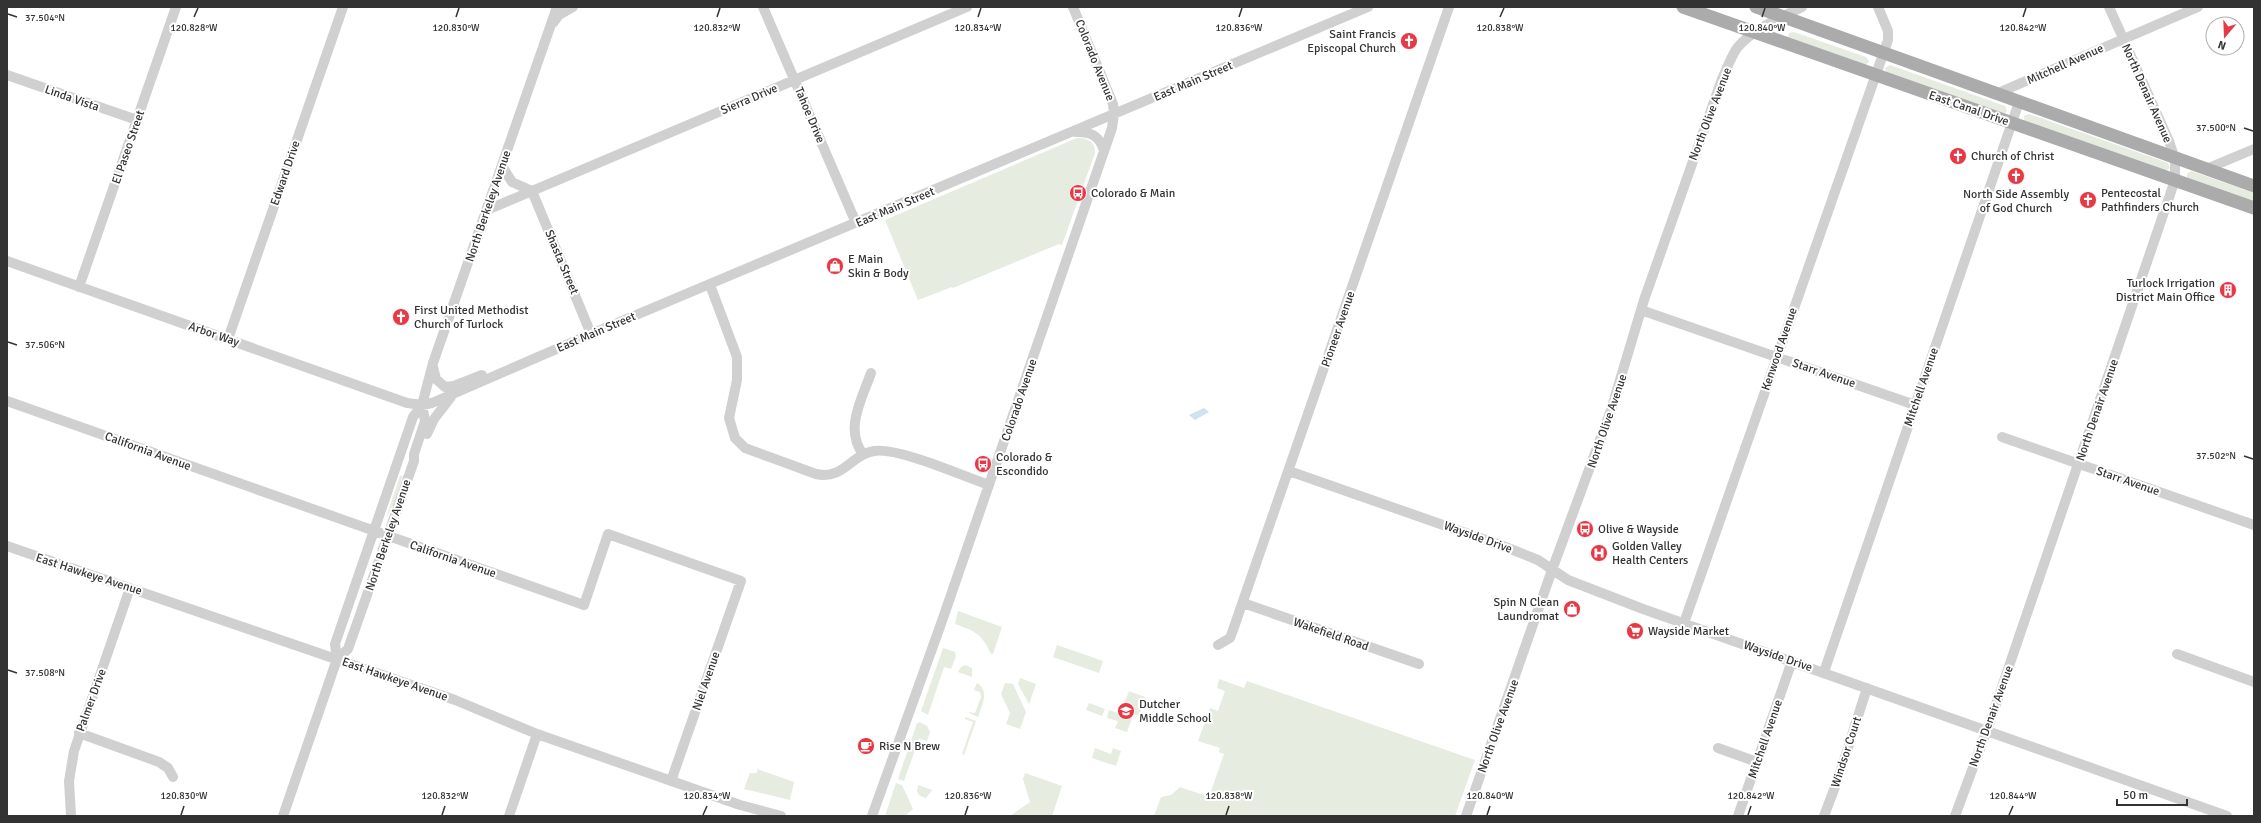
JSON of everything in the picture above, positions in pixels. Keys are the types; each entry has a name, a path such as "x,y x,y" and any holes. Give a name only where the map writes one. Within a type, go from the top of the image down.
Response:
{"main road":[{"name":"East Canal Drive","path":"1683,7 2254,208"},
{"name":"East Canal Drive","path":"1756,7 1998,93 2175,159 2254,186"}],"street":[{"name":"El Paseo Street","path":"79,287 176,7"},
{"name":"Edward Drive","path":"228,339 343,7"},
{"name":"North Berkeley Avenue","path":"283,816 336,659 335,644 413,417 422,405 433,363 557,7"},
{"path":"550,26 559,16 573,7"},
{"name":"Tahoe Drive","path":"763,7 856,223"},
{"name":"Sierra Drive","path":"487,210 967,7"},
{"name":"Colorado Avenue","path":"872,816 989,485 1104,151 1114,114 1113,104 1074,7"},
{"name":"East Main Street","path":"422,405 432,403 591,334 1368,7"},
{"name":"Pioneer Avenue","path":"1218,645 1230,638 1243,604 1450,7"},
{"name":"North Olive Avenue","path":"1466,816 1552,570 1611,410 1641,310 1722,79 1738,48 1756,33 1782,16 1802,7"},
{"name":"Kenwood Avenue","path":"1684,623 1888,40 1888,31 1878,7"},
{"name":"North Denair Avenue","path":"1955,816 2079,464 2175,180 2175,159 2109,7"},
{"name":"Mitchell Avenue","path":"1998,93 2198,7"},
{"name":"Linda Vista","path":"7,75 137,120"},
{"name":"Mitchell Avenue","path":"1824,672 2019,102"},
{"path":"1072,132 1085,132 1094,135 1100,141 1104,151"},
{"path":"2206,169 2254,149"},
{"path":"502,166 512,182 532,191"},
{"name":"Shasta Street","path":"532,191 591,334"},
{"name":"Arbor Way","path":"7,261 407,403 422,405"},
{"path":"710,285 737,357 737,376 729,418 733,434 739,443 750,450 821,475 838,472 863,454 882,450 897,452 989,485"},
{"name":"Starr Avenue","path":"1641,310 1915,405"},
{"path":"433,363 436,379 445,387 454,386 481,375 496,375"},
{"path":"863,454 855,439 854,422 871,373"},
{"path":"414,461 419,456 434,419 455,393"},
{"name":"California Avenue","path":"7,401 584,605 608,534 741,581"},
{"name":"North Berkeley Avenue","path":"336,659 348,649 414,461 414,454 425,421 422,405"},
{"name":"Starr Avenue","path":"2002,437 2254,525"},
{"name":"Wayside Drive","path":"1289,471 1493,542 1538,560 1573,582 1684,623 2227,816"},
{"name":"East Hawkeye Avenue","path":"7,546 461,702 537,734 671,781 740,805 781,816"},
{"name":"Niel Avenue","path":"671,781 741,581"},
{"name":"Palmer Drive","path":"71,816 69,797 70,772 79,733 130,588"},
{"name":"Wakefield Road","path":"1243,604 1419,664"},
{"path":"2177,654 2254,682"},
{"name":"Mitchell Avenue","path":"1738,816 1792,661"},
{"name":"Windsor Court","path":"1824,816 1838,779 1867,688"},
{"path":"79,733 159,762 170,770 174,777"},
{"path":"509,816 537,734"},
{"path":"1718,748 1757,762"}],"shaded area":[{"path":"1794,32 1866,57 1869,61 1866,65 1788,37 1789,33"},
{"path":"1890,65 2005,106 2007,111 2004,114 1886,72 1885,68"},
{"path":"2029,114 2168,163 2170,168 2166,171 2024,121 2024,116"},
{"path":"1077,138 1084,138 1090,141 1094,146 1095,153 1062,245 1059,244 953,288 952,287 918,300 885,220"},
{"path":"2191,171 2254,193 2254,202 2187,178 2187,174"},
{"path":"403,475 394,504 386,518 400,476"},
{"path":"958,611 1002,627 993,654 991,654 988,647 977,634 955,624"},
{"path":"1057,645 1103,661 1099,673 1053,657"},
{"path":"943,648 955,652 956,656 951,669 944,667 928,715 921,711"},
{"path":"965,665 972,668 972,677 958,672 961,667"},
{"path":"1020,678 1036,684 1029,704 1018,684"},
{"path":"1219,679 1244,688 1247,681 1475,760 1455,816 1154,816 1161,797 1171,795 1180,787 1209,797 1224,754 1219,752 1220,748 1198,741 1210,708 1218,711 1225,691 1217,688"},
{"path":"977,683 981,686 984,694 983,703 978,717 967,712 975,713 981,697 980,692 974,690"},
{"path":"1005,683 1013,684 1026,712 1020,729 1006,724 1010,713 1001,694"},
{"path":"1129,691 1145,697 1139,716 1122,710"},
{"path":"1089,703 1105,709 1102,716 1086,710"},
{"path":"1109,710 1132,718 1127,732 1115,728 1118,721 1107,718"},
{"path":"965,717 976,721 964,755 962,754 973,722 965,719"},
{"path":"920,722 927,726 930,732 927,741 919,739 904,781 898,779 917,723"},
{"path":"1095,748 1111,754 1113,748 1121,751 1116,766 1092,758"},
{"path":"757,769 794,782 790,800 744,789 750,773 757,773"},
{"path":"1025,773 1062,786 1052,816 1010,816 1030,802 1023,779"},
{"path":"896,783 902,785 913,809 905,816 885,816"},
{"path":"918,785 932,790 926,798 920,796 917,792"}],"water":[{"path":"1204,408 1209,412 1195,420 1189,415"}],"place":[{"name":"Saint Francis Episcopal Church","path":"1409,41"},
{"name":"Church of Christ","path":"1958,156"},
{"name":"North Side Assembly of God Church","path":"2016,176"},
{"name":"Colorado & Main","path":"1078,193"},
{"name":"Pentecostal Pathfinders Church","path":"2088,200"},
{"name":"E Main Skin & Body","path":"835,266"},
{"name":"Turlock Irrigation District Main Office","path":"2228,290"},
{"name":"First United Methodist Church of Turlock","path":"401,317"},
{"name":"Colorado & Escondido","path":"983,464"},
{"name":"Olive & Wayside","path":"1585,529"},
{"name":"Golden Valley Health Centers","path":"1599,553"},
{"name":"Spin N Clean Laundromat","path":"1572,609"},
{"name":"Wayside Market","path":"1635,631"},
{"name":"Dutcher Middle School","path":"1126,711"},
{"name":"Rise N Brew","path":"866,746"}]}
